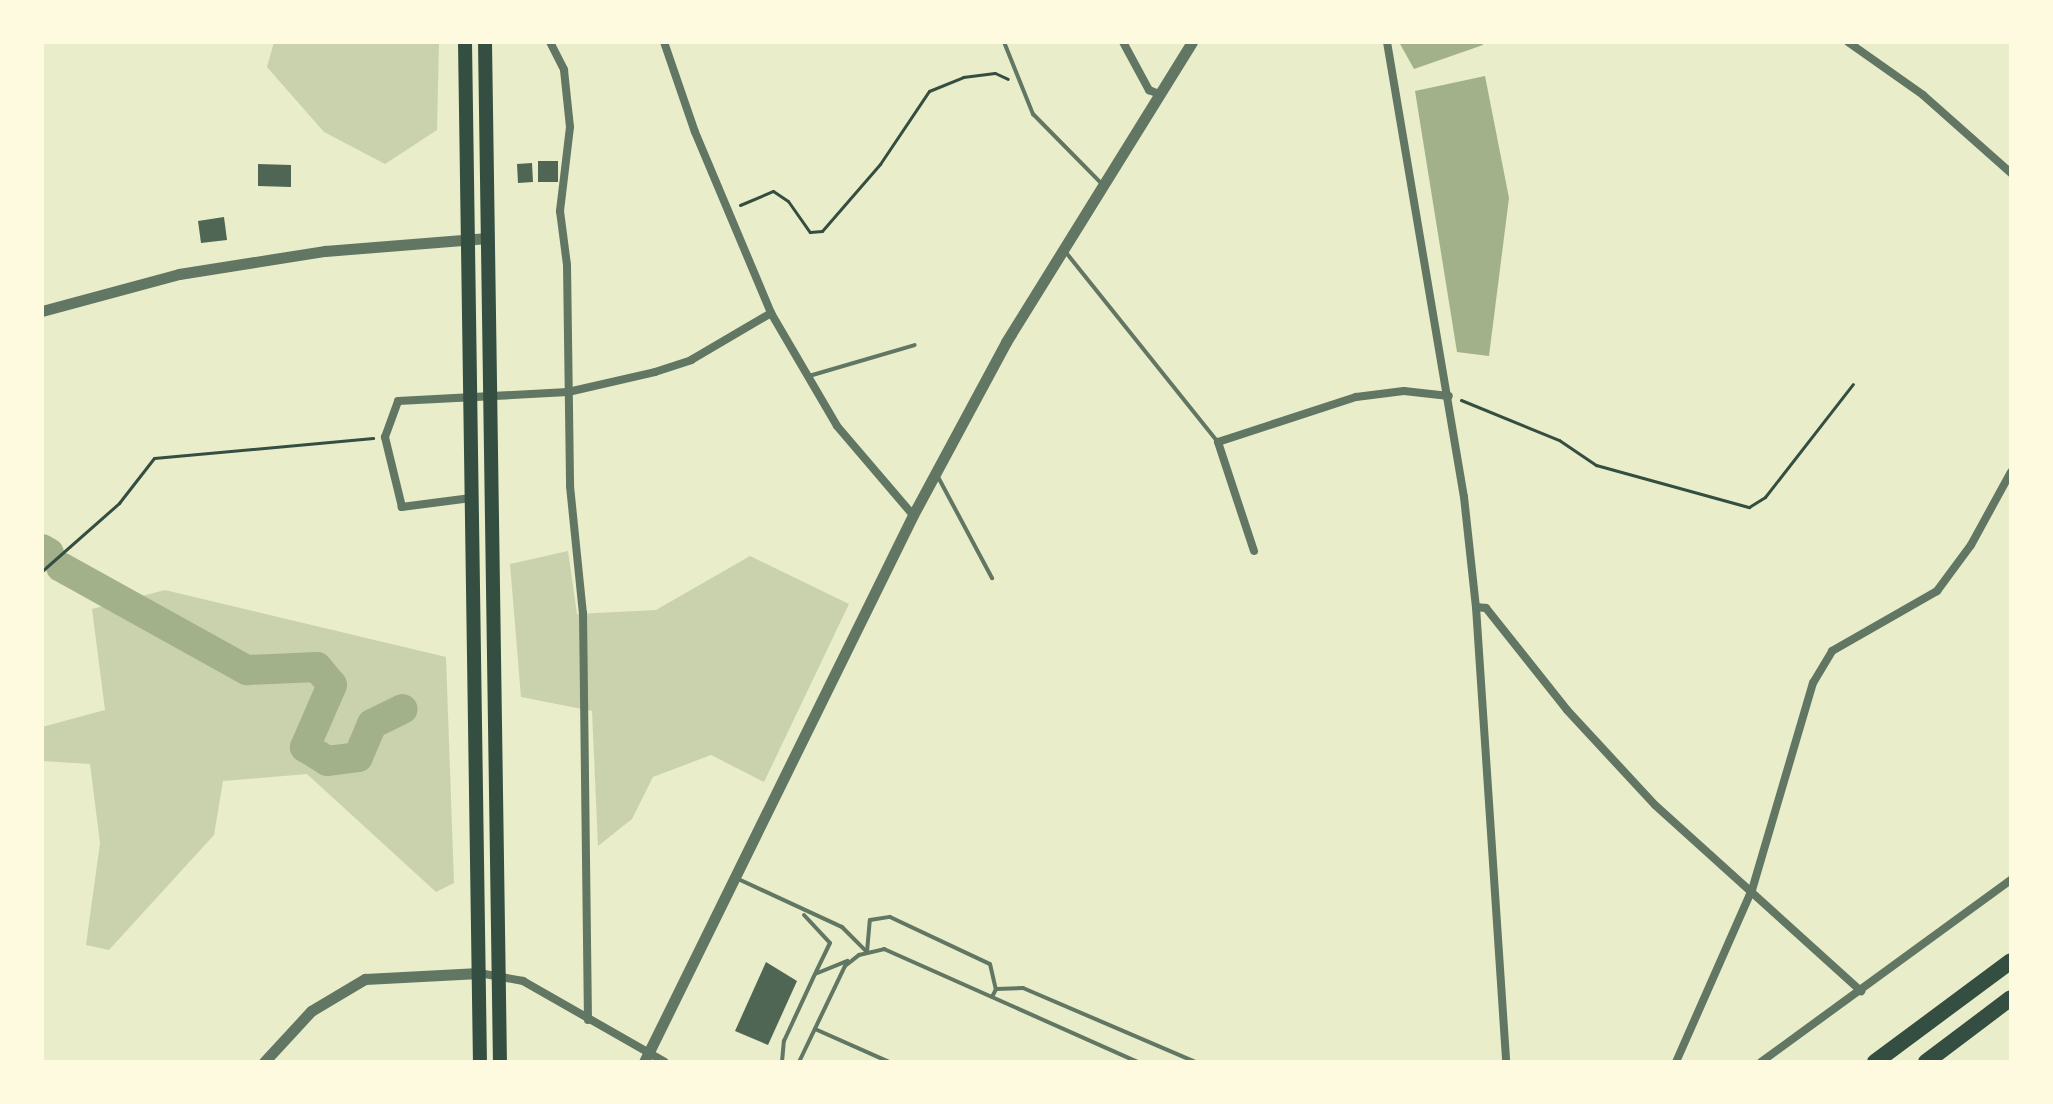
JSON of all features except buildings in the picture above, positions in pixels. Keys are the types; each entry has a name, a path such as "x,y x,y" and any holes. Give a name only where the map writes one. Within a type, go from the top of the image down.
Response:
{"highway":[{"path":"465,42 467,398 480,1062"},
{"path":"485,42 500,1062"},
{"path":"1875,1062 2011,961"},
{"path":"1926,1062 2011,998"}],"street":[{"path":"550,42 564,70 570,127 560,211 567,265 570,486 583,613 588,1020"},
{"path":"1123,42 1149,90 1159,94"},
{"path":"646,1056 935,473 1063,249 1192,42"},
{"path":"1387,42 1449,396 1476,607 1495,951 1506,1062"},
{"path":"1848,42 1923,95 2011,173"},
{"path":"667,43 728,212 771,313 837,426 913,515"},
{"path":"42,311 179,274 325,251 487,238"},
{"path":"471,498 402,507 385,437 398,401 568,392 691,360 771,313"},
{"path":"1254,551 1218,442 1356,397 1404,391 1449,396"},
{"path":"1676,1062 1752,890 1789,752 1813,683 1832,651 1937,591 1971,545 2011,472"},
{"path":"1476,607 1486,608 1567,710 1655,805 1861,991"},
{"path":"1761,1062 2011,880"},
{"path":"264,1062 311,1011 365,979 479,973 499,973 588,1020 646,1056 665,1062"}],"lane":[{"path":"1004,42 1018,84 1033,114 1102,184"},
{"path":"1063,249 1218,442"},
{"path":"809,376 915,345"},
{"path":"935,473 992,578"},
{"path":"735,877 798,910 842,927 868,953"},
{"path":"782,1062 784,1041 830,943 798,910"},
{"path":"868,953 870,920 890,917 990,964 996,989 992,997"},
{"path":"815,974 884,949 1138,1062"},
{"path":"799,1062 853,959"},
{"path":"996,989 1023,988 1196,1062"},
{"path":"815,1029 889,1062"}],"path":[{"path":"728,212 773,191 788,201 810,232 822,231 880,164 929,91 995,73 1018,84"},
{"path":"1449,396 1498,411 1559,440 1596,465 1749,507 1765,497 1853,384"},
{"path":"42,571 119,503 154,458 385,437"}],"shaded area":[{"path":"274,42 439,42 437,130 385,164 324,132 267,67"},
{"path":"1399,42 1482,42 1483,45 1414,69"},
{"path":"1485,76 1509,198 1489,356 1457,352 1415,91"},
{"path":"568,551 577,614 656,610 750,556 849,604 764,782 711,755 653,777 632,819 598,846 592,711 521,697 510,564"},
{"path":"165,590 446,657 454,883 436,892 307,774 223,781 214,835 109,950 86,945 100,843 90,764 42,761 42,727 105,710 92,609"}],"waterway":[{"path":"42,549 49,553"},
{"path":"61,567 247,670 317,667 332,685 305,747 327,761 358,757 372,724 403,709"}]}
